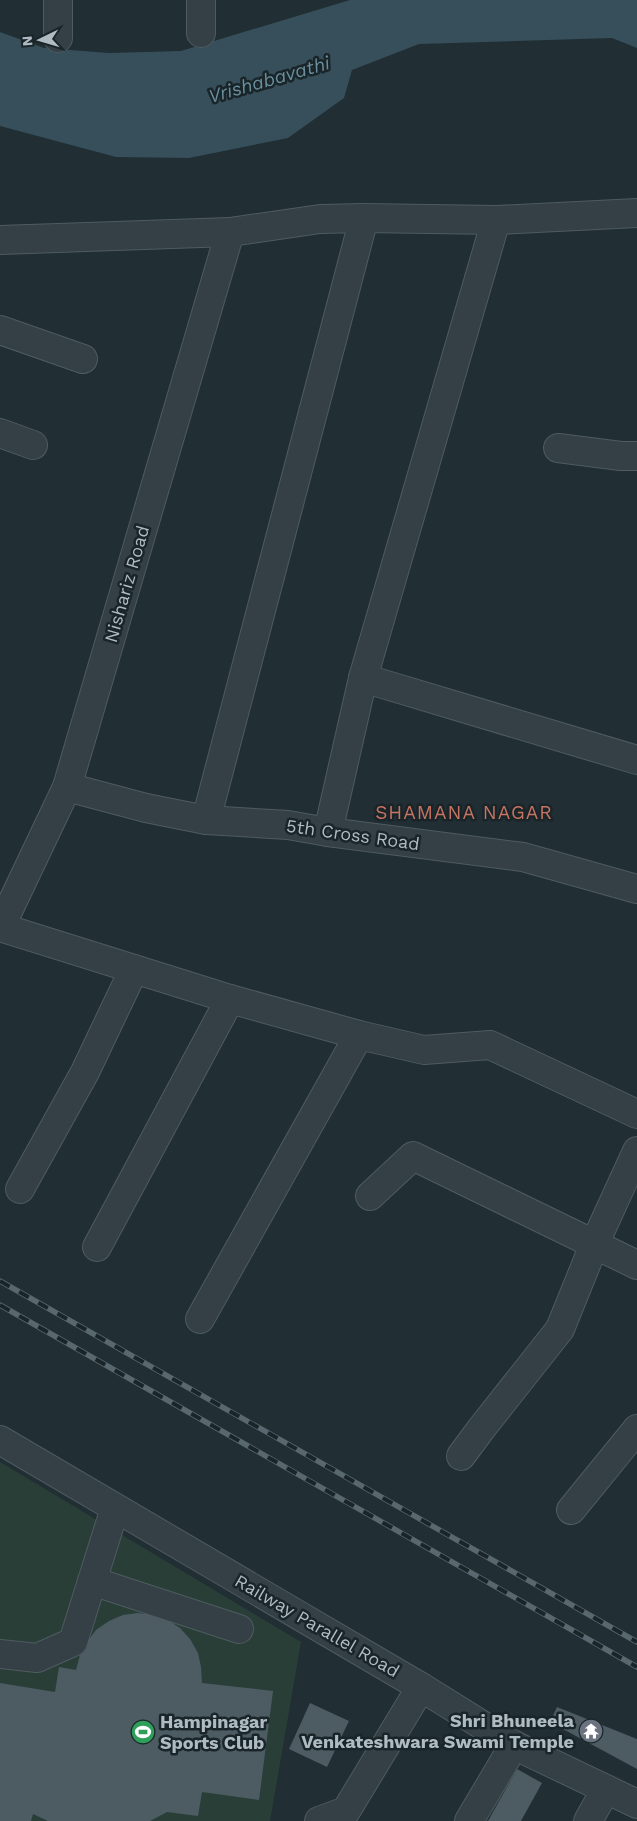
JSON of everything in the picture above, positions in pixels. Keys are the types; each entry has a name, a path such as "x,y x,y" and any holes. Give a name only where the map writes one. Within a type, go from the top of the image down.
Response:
{"street":[{"path":"58,0 58,38"},
{"path":"201,0 201,32"},
{"path":"0,240 230,232 320,219 496,220 637,213"},
{"path":"206,820 364,218"},
{"path":"328,832 362,678 496,220"},
{"name":"Nishariz Road","path":"0,927 67,787 230,232"},
{"path":"0,330 83,359"},
{"path":"0,433 33,445"},
{"path":"558,448 621,456 637,456"},
{"path":"362,678 637,760"},
{"name":"5th Cross Road","path":"67,787 146,808 206,820 288,825 328,832 522,857 637,889"},
{"path":"0,927 230,998 359,1035 424,1050 490,1045 637,1114"},
{"path":"20,1190 85,1072 134,968"},
{"path":"97,1247 230,998"},
{"path":"200,1319 359,1035"},
{"path":"461,1456 560,1329 594,1245 637,1151"},
{"path":"370,1196 413,1156 637,1265"},
{"path":"572,1510 637,1429"},
{"name":"Railway Parallel Road","path":"0,1440 421,1687 514,1745 637,1804"},
{"path":"0,1654 37,1658 73,1642 115,1508"},
{"path":"92,1581 239,1629"},
{"path":"319,1821 345,1816 421,1687"},
{"path":"469,1821 514,1745"},
{"path":"588,1821 606,1789"}],"green space":[{"name":"Hampinagar Sports Club","path":"0,1462 301,1642 270,1821 0,1821"}],"water":[{"name":"Vrishabavathi","path":"350,0 637,0 637,48 612,38 419,44 352,70 344,98 288,138 189,158 116,157 0,126 0,32 44,48 109,53 181,51"}],"building":[{"name":"Hampinagar Sports Club","path":"138,1613 168,1620 180,1628 190,1639 198,1653 202,1683 273,1691 259,1800 202,1792 198,1816 167,1812 150,1821 48,1821 33,1814 31,1821 0,1821 0,1683 55,1692 59,1667 76,1670 80,1655 96,1630 109,1621 123,1615"},
{"path":"310,1703 349,1721 327,1767 289,1749"},
{"name":"Shri Bhuneela Venkateshwara Swami Temple","path":"557,1707 637,1739 637,1769 550,1722"},
{"path":"517,1769 542,1783 521,1821 488,1821"}],"railway":[{"path":"0,1281 637,1642"},
{"path":"0,1305 637,1667"}],"place":[{"name":"Shri Bhuneela Venkateshwara Swami Temple","path":"591,1731"},
{"name":"Hampinagar Sports Club","path":"143,1732"}],"district":[{"name":"SHAMANA NAGAR","path":"464,812"}]}
